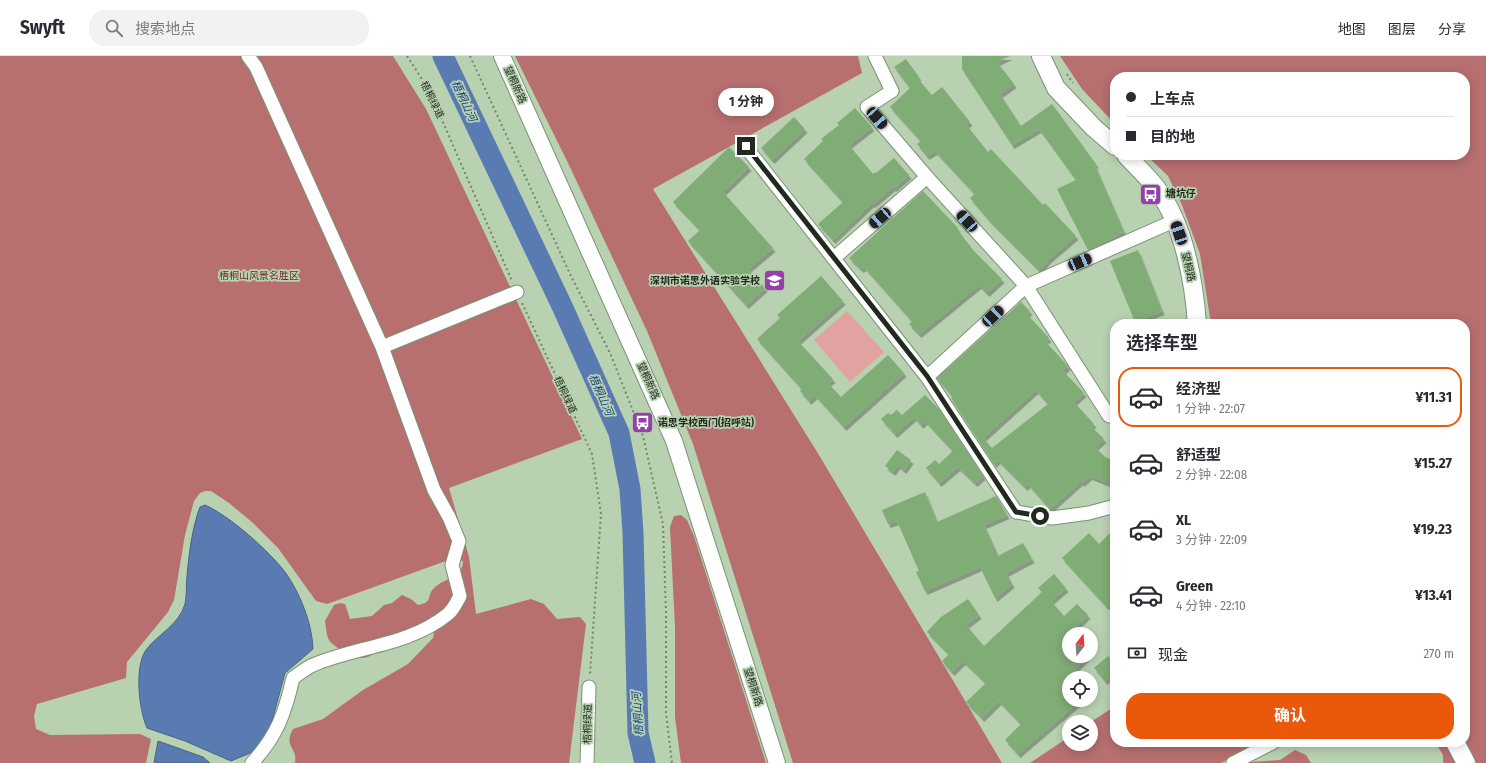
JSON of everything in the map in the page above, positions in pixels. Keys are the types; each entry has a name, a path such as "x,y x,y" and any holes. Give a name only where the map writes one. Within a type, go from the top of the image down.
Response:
{"main road":[{"path":"1041,56 1056,88 1094,128 1110,142"},
{"name":"望桐路","path":"1131,160 1158,190 1174,221 1187,259 1194,319"},
{"path":"1458,747 1466,763"}],"street":[{"path":"248,56 256,67 382,347 434,490 460,541 452,566 460,596 449,613 431,625 392,643 334,657 312,666 293,678 287,704 275,732 267,746 252,763"},
{"name":"望桐新路","path":"502,56 674,441 777,763"},
{"path":"875,56 892,91 867,107 927,178 1026,286 1109,416"},
{"path":"746,146 927,376 1016,512 1052,518 1089,513 1110,507"},
{"path":"834,258 927,178"},
{"path":"927,376 1026,286 1174,221"},
{"path":"382,347 517,292"},
{"name":"梧桐绿道","path":"587,763 589,687"},
{"path":"1233,763 1264,747"}],"path":[{"name":"梧桐绿道","path":"407,56 428,90 517,292 592,454 601,514 589,687"},
{"path":"470,56 570,274 610,353 643,436 663,524 666,614 666,713 672,763"}],"shaded area":[{"path":"847,311 884,352 850,382 814,340"}],"green space":[{"name":"梧桐山风景名胜区","path":"0,56 393,56 426,109 582,439 449,488 469,557 476,614 531,599 544,604 557,619 580,617 586,624 569,763 295,763 295,753 290,743 290,735 293,729 323,719 363,690 408,664 433,638 435,628 401,636 392,635 385,637 377,651 371,655 365,658 352,656 334,645 328,638 325,621 334,605 340,603 345,604 350,619 372,616 384,605 392,603 402,595 411,599 418,605 423,604 428,600 434,588 460,571 463,561 455,559 443,562 327,604 316,601 278,548 253,523 229,503 211,491 205,491 200,493 194,501 185,535 174,600 168,612 127,662 126,678 37,704 34,716 36,729 50,735 140,734 151,739 146,763 0,763"},
{"path":"515,56 858,56 862,73 653,189 819,455 1002,763 793,763 693,444 647,331 568,163"},
{"path":"1060,56 1486,56 1486,763 1443,763 1443,755 1438,747 1470,747 1470,319 1210,319 1200,254 1182,205 1168,176 1151,160 1470,160 1470,72 1110,72 1110,119 1082,89"},
{"path":"681,515 687,520 694,536 766,763 681,763 675,717 675,627 670,527 674,516"},
{"path":"1110,709 1110,747 1252,747 1221,763 1030,763 1062,742 1062,751 1098,751 1098,717"},
{"path":"1295,750 1306,755 1311,763 1237,763 1245,759 1252,762 1280,760"}],"water":[{"path":"205,505 237,525 259,544 285,572 296,589 308,619 312,639 313,649 285,673 269,732 255,751 231,761 185,741 147,728 140,700 139,677 142,657 151,644 178,618 185,604 193,532 200,507"},
{"path":"158,741 203,757 210,763 154,763"}],"building":[{"path":"962,56 1010,56 997,62 1014,84 1000,94 1021,126 1052,104 1096,164 1095,166 1124,232 1088,250 1057,189 1076,180 1039,129 1012,145 962,69"},
{"path":"906,59 919,77 917,78 932,95 942,87 970,122 967,124 968,127 988,152 991,149 1043,205 1045,203 1076,236 1049,259 1039,270 989,220 970,198 975,194 935,151 927,156 917,144 921,141 890,107 910,88 894,67"},
{"path":"855,108 872,127 849,145 873,174 894,158 909,175 873,204 872,203 833,240 818,224 843,202 804,159 823,141 821,139 839,125 837,123"},
{"path":"794,117 805,129 772,160 761,148"},
{"path":"729,147 749,167 723,192 773,248 748,269 765,288 746,305 688,241 700,230 673,202"},
{"path":"923,191 958,228 957,229 974,251 1002,279 987,293 979,285 919,334 909,324 912,321 864,267 861,269 849,258"},
{"path":"1138,250 1162,311 1142,319 1134,319 1110,261"},
{"path":"821,276 843,301 798,341 833,379 828,383 841,397 888,355 904,373 844,427 815,395 809,401 800,391 802,389 757,339 780,318 777,315"},
{"path":"1021,302 1030,311 1027,314 1049,338 1045,341 1068,366 1063,371 1084,393 1074,402 1094,424 1091,426 1104,439 1095,447 1105,457 1110,459 1110,484 1090,476 1082,483 1081,481 1050,509 1028,484 1025,487 998,460 994,464 951,398 953,397 937,378","holes":["1036,390 1048,404 992,448 983,438"]},
{"path":"925,395 939,409 983,476 975,483 958,467 939,483 926,468 935,460 939,464 953,451 925,421 921,425 914,417 895,434 881,419 888,413 891,415 897,410 902,415"},
{"path":"897,450 911,460 904,470 898,465 893,472 885,466"},
{"path":"925,492 937,522 996,496 1007,515 984,525 998,556 1023,543 1032,559 1006,573 1012,584 995,598 980,567 925,591 916,572 919,571 897,521 888,524 882,510"},
{"path":"1089,533 1099,544 1110,533 1110,606 1109,604 1106,606 1062,558"},
{"path":"1054,574 1066,588 1051,601 1064,616 1077,604 1088,615 1075,627 1062,627 1062,663 1081,663 1073,671 1062,671 1062,707 1073,707 1018,754 1005,740 1021,724 999,701 982,718 966,702 986,683 963,661 952,672 942,661 949,654 927,632 941,617 968,599 979,615 966,625 984,646 1042,592 1038,588"},
{"path":"1108,656 1110,658 1110,676 1105,681 1094,668"}],"waterway":[{"name":"梧桐山河","path":"443,56 562,306 619,433 630,489 633,533 638,733 645,763"}],"place":[{"name":"塘坑仔","path":"1150,194"},
{"name":"深圳市诺思外语实验学校","path":"775,281"},
{"name":"诺思学校西门(招呼站)","path":"643,423"}],"route":[{"path":"746,146 927,376 1016,512 1040,516"}]}
